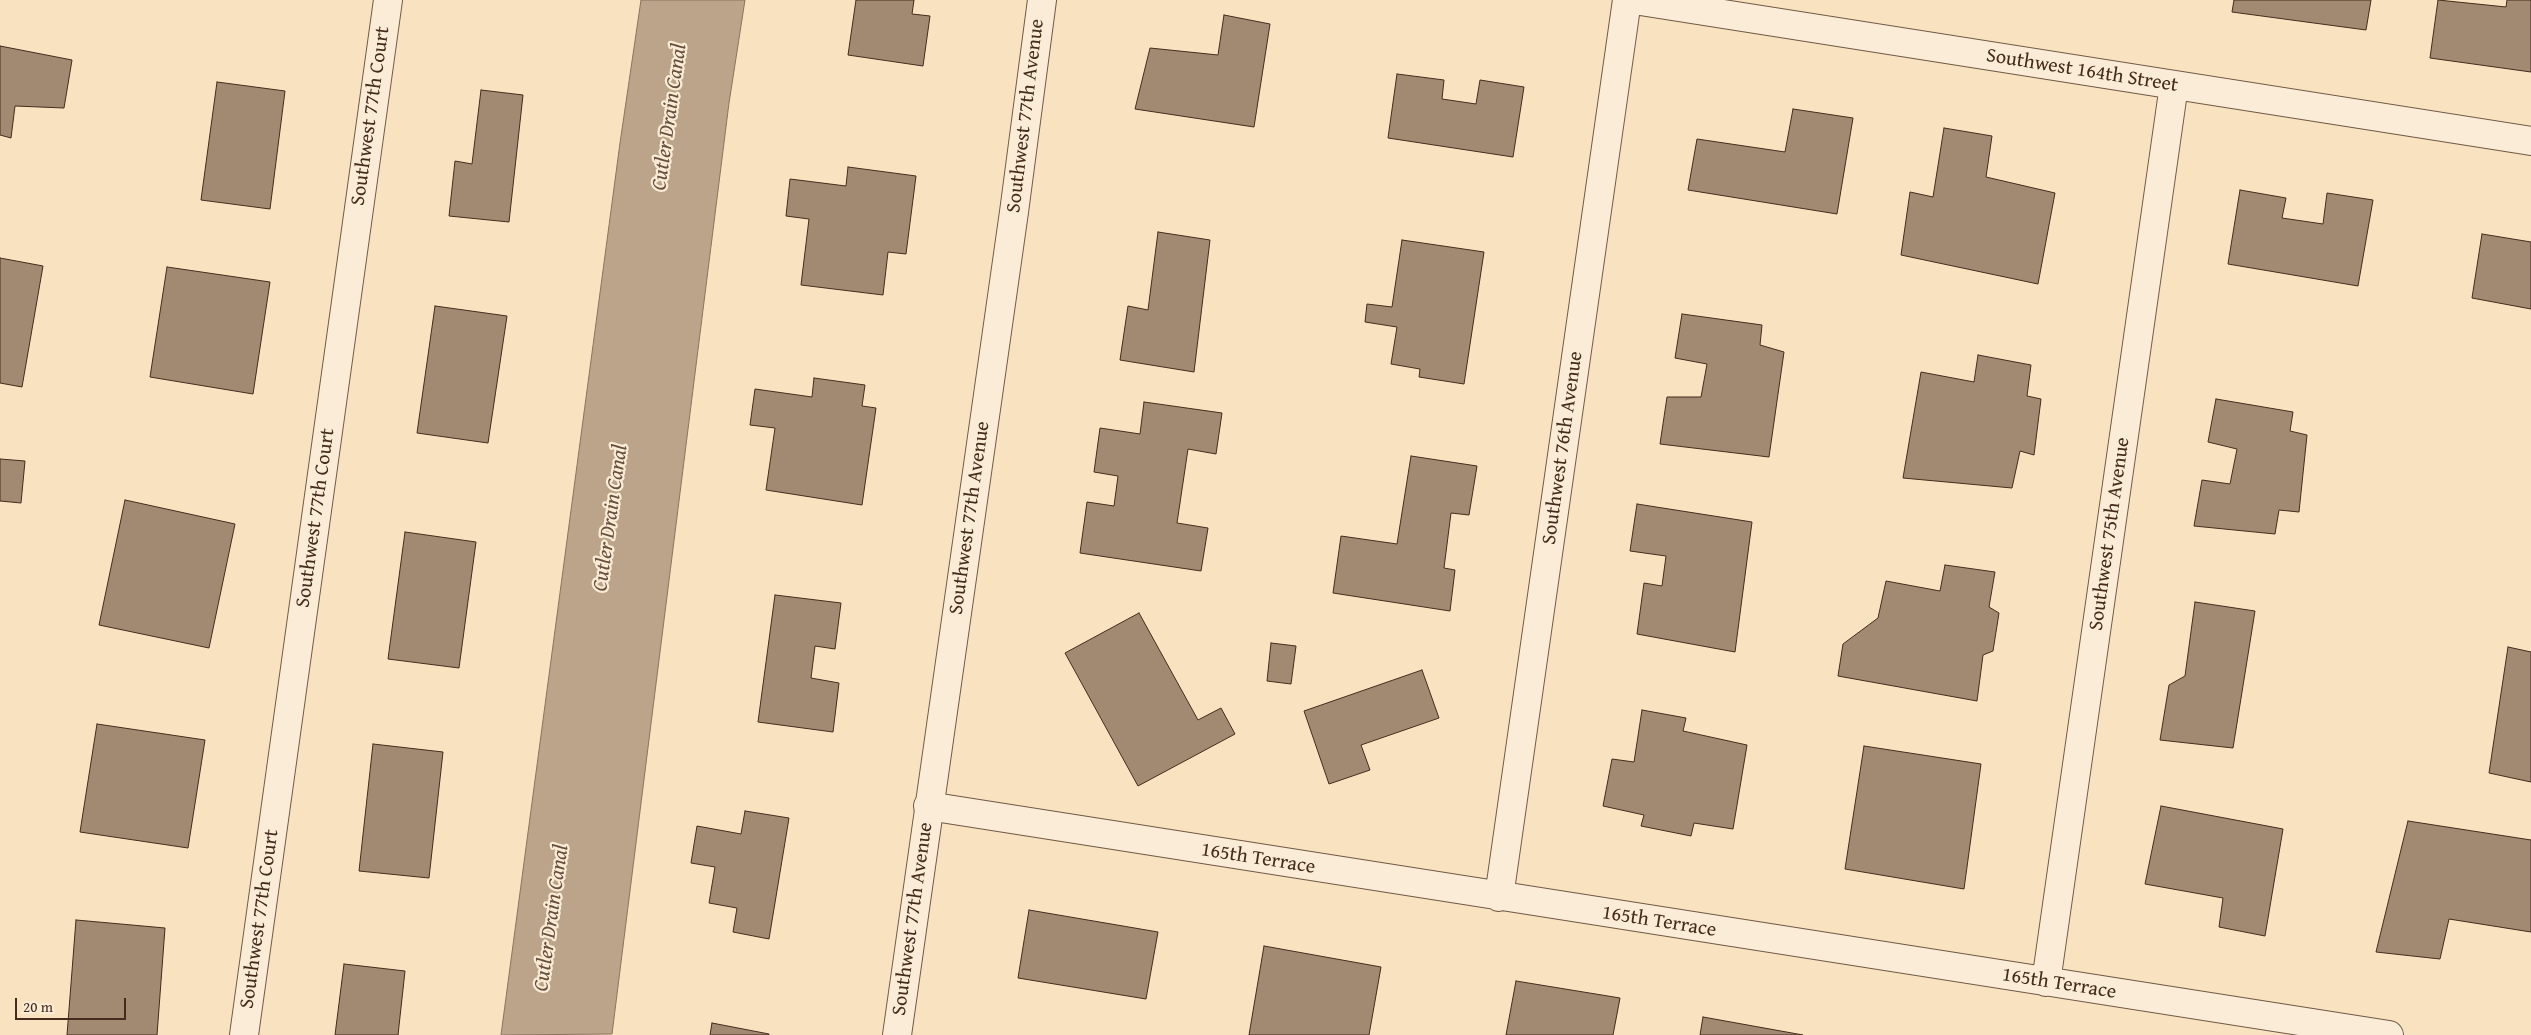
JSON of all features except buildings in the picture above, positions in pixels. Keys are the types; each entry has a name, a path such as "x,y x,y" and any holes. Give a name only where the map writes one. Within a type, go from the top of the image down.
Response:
{"street":[{"name":"Southwest 77th Court","path":"244,1035 388,0"},
{"name":"Southwest 77th Avenue","path":"897,1035 928,806 1014,212 1042,0"},
{"name":"Southwest 76th Avenue","path":"1499,897 1627,0"},
{"name":"Southwest 164th Street","path":"1634,0 2531,141"},
{"name":"Southwest 75th Avenue","path":"2046,982 2174,85"},
{"name":"165th Terrace","path":"928,806 2389,1035"}],"water":[{"name":"Cutler Drain Canal","path":"641,0 745,0 729,103 612,1034 501,1035 620,143"}]}
